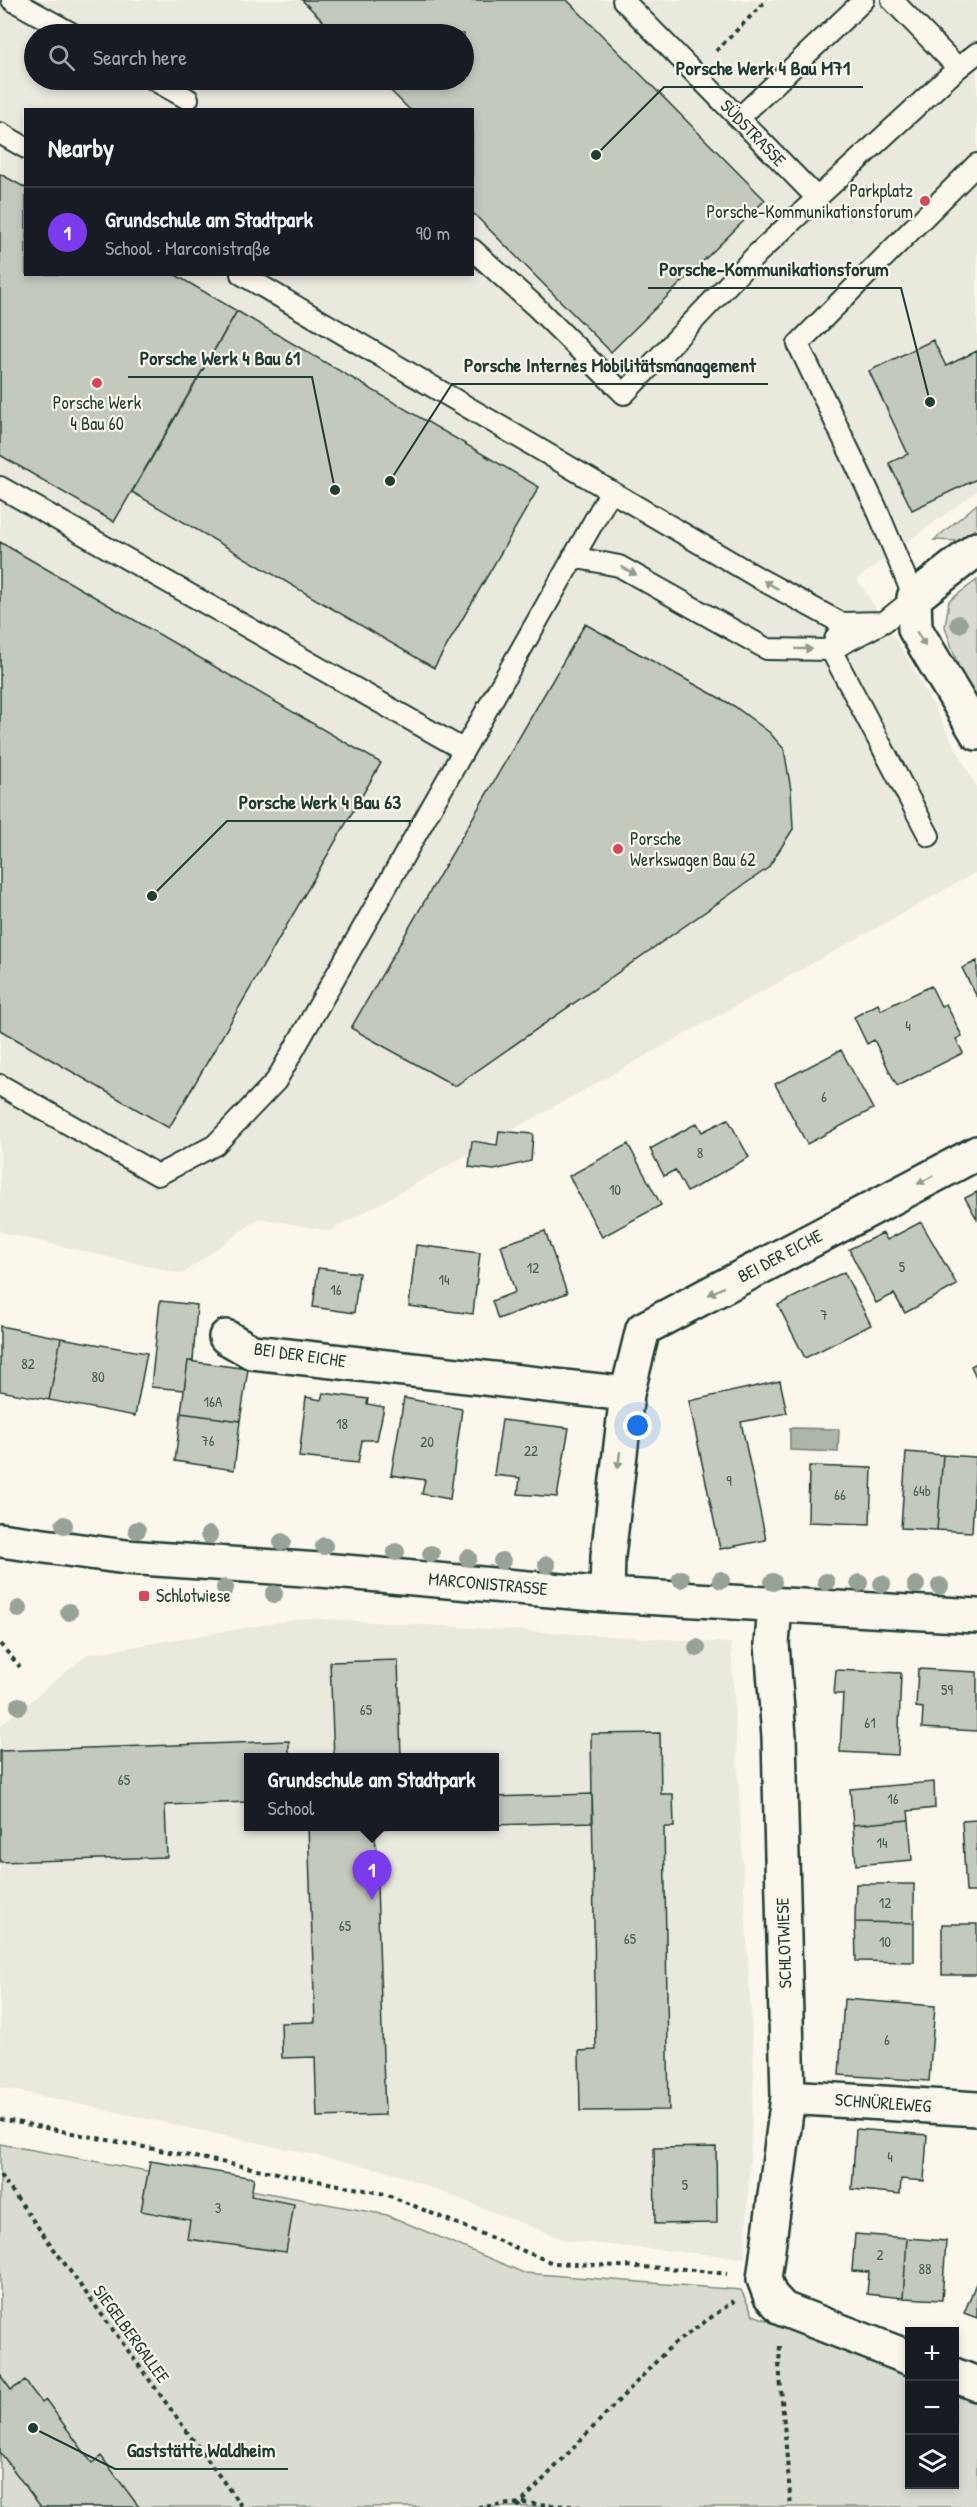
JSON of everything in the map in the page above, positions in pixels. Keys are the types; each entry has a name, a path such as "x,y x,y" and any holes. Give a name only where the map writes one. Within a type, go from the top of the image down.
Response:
{"street":[{"path":"977,549 914,598 915,629 977,733"},
{"name":"BEI DER EICHE","path":"607,1595 608,1556 627,1394 643,1329 977,1153"},
{"name":"BEI DER EICHE","path":"226,1336 252,1352 627,1394"},
{"name":"MARCONISTRASSE","path":"0,1540 126,1557 334,1571 607,1595 977,1616"},
{"name":"SCHLOTWIESE","path":"764,2279 788,2097 778,1737 772,1644 775,1605"},
{"name":"SCHNÜRLEWEG","path":"788,2097 977,2109"},
{"path":"764,2279 770,2295 783,2309 905,2356"},
{"path":"959,2377 977,2384"}],"lane":[{"path":"12,0 55,24"},
{"name":"SÜDSTRASSE","path":"623,0 817,198"},
{"path":"739,118 864,0"},
{"path":"892,0 958,68"},
{"path":"474,251 535,306 624,394 758,253 977,53"},
{"path":"172,90 188,99"},
{"path":"0,133 24,147"},
{"path":"573,557 620,566 767,649 831,650 884,622 914,598 876,507 798,344 977,164"},
{"path":"244,276 762,580 841,623 884,622"},
{"path":"0,487 464,750"},
{"path":"0,1085 159,1175 216,1145 276,1081 611,491"},
{"path":"841,623 831,650 929,836"}],"path":[{"path":"694,72 766,0"},
{"path":"0,1644 20,1667"},
{"path":"0,2119 386,2194 553,2263 685,2269 764,2279"},
{"name":"SIEGELBERGALLEE","path":"0,2175 242,2507"},
{"path":"519,2505 671,2346 764,2279"},
{"path":"783,2309 779,2364 791,2507"},
{"path":"478,2507 519,2505 582,2507"}],"shaded area":[{"path":"0,0 977,0 977,491 857,579 910,662 977,788 977,872 330,1231 259,1218 182,1274 0,1232"},
{"path":"977,504 977,527 960,541 934,540"},
{"path":"977,580 977,704 963,680 945,627 949,601"},
{"path":"790,1428 839,1429 838,1452 790,1450"},
{"path":"305,1618 731,1643 754,2074 745,2258 568,2241 388,2171 0,2087 0,1726 88,1654"},
{"path":"0,2144 387,2215 524,2273 741,2290 753,2315 905,2373 905,2489 959,2489 959,2394 977,2401 977,2507 0,2507"}],"building":[{"path":"302,0 567,0 765,200 611,352 474,214 474,108 408,108 390,90 474,90 474,24 326,24"},
{"name":"Porsche Werk 4 Bau 60","path":"0,174 24,187 24,276 177,276 237,311 114,522 0,455"},
{"path":"237,311 539,487 434,668 132,492"},
{"path":"933,340 946,366 977,351 977,432 975,433 977,479 912,510 889,463 908,454 869,371"},
{"path":"0,542 381,763 169,1128 0,1030"},
{"name":"Porsche Werkswagen Bau 62","path":"585,624 734,706 769,732 784,749 791,790 793,829 768,868 455,1086 351,1028"},
{"path":"977,961 977,997 962,968"},
{"path":"931,986 941,1006 946,1004 962,1036 956,1039 963,1053 897,1086 874,1040 867,1044 854,1017 878,1004 881,1010"},
{"path":"841,1050 873,1109 807,1144 775,1084"},
{"path":"728,1119 749,1157 687,1192 675,1170 664,1176 650,1149 697,1123 702,1132"},
{"path":"499,1131 533,1134 531,1161 494,1170 469,1167 472,1141 497,1145"},
{"path":"628,1144 661,1205 602,1237 569,1176"},
{"path":"977,1192 977,1219 965,1198"},
{"path":"921,1222 957,1285 905,1313 894,1294 876,1303 849,1249 883,1233 887,1240"},
{"path":"545,1231 567,1293 498,1319 492,1301 515,1292 501,1245"},
{"path":"416,1245 480,1253 473,1314 409,1306"},
{"path":"318,1268 359,1273 354,1313 313,1307"},
{"path":"844,1272 871,1325 805,1358 778,1305"},
{"path":"160,1301 197,1305 193,1361 188,1361 184,1390 151,1387"},
{"path":"0,1326 61,1338 49,1400 0,1391"},
{"path":"61,1338 147,1353 135,1416 49,1400"},
{"path":"188,1361 248,1369 240,1421 181,1413"},
{"path":"977,1363 977,1379 971,1366"},
{"path":"780,1381 787,1413 741,1422 766,1540 720,1549 689,1401"},
{"path":"323,1393 368,1399 367,1404 384,1407 377,1440 362,1440 358,1463 299,1457 306,1397 321,1400"},
{"path":"404,1398 462,1409 450,1499 422,1494 425,1480 391,1475"},
{"path":"181,1413 240,1421 234,1470 175,1461"},
{"path":"502,1420 569,1428 557,1497 518,1494 520,1478 494,1475"},
{"path":"906,1452 943,1455 937,1530 901,1528"},
{"path":"943,1455 976,1457 972,1532 937,1530"},
{"path":"809,1466 872,1468 870,1524 808,1522"},
{"path":"398,1660 401,1753 334,1753 330,1662"},
{"path":"918,1669 977,1672 977,1731 922,1728 923,1708 916,1707"},
{"path":"836,1670 901,1673 898,1755 840,1752 843,1694 834,1694"},
{"path":"660,1733 661,1794 673,1794 674,1827 664,1827 669,2110 580,2111 579,2051 596,2050 591,1734"},
{"path":"289,1741 289,1753 244,1753 244,1802 165,1805 167,1857 0,1862 0,1751"},
{"path":"934,1782 935,1808 908,1811 909,1820 853,1825 850,1789"},
{"path":"592,1794 593,1822 499,1825 499,1797"},
{"path":"909,1820 912,1860 856,1865 853,1825"},
{"path":"977,1820 977,1892 966,1892 962,1821"},
{"path":"308,1831 375,1831 385,2115 317,2117 315,2057 282,2058 281,2023 315,2022"},
{"path":"856,1884 914,1884 914,1923 855,1922"},
{"path":"855,1922 914,1923 914,1962 856,1961"},
{"path":"942,1924 977,1924 977,1975 942,1975"},
{"path":"844,1999 935,2006 929,2081 839,2075"},
{"path":"856,2129 927,2135 924,2181 901,2179 900,2194 852,2189"},
{"path":"716,2147 717,2223 655,2224 654,2148"},
{"path":"150,2161 254,2178 251,2196 294,2204 286,2252 187,2239 190,2220 141,2211"},
{"path":"855,2234 907,2238 903,2298 867,2294 869,2272 852,2271"},
{"path":"907,2238 946,2241 942,2300 903,2298"},
{"path":"977,2281 977,2318 964,2313"},
{"path":"0,2375 11,2390 25,2381 42,2403 46,2400 92,2463 101,2456 139,2507 41,2507 0,2452"}],"place":[{"name":"Porsche Werk 4 Bau M71","path":"596,155"},
{"name":"Parkplatz Porsche-Kommunikationsforum","path":"925,201"},
{"name":"Porsche Werk 4 Bau 60","path":"97,383"},
{"name":"Porsche-Kommunikationsforum","path":"930,402"},
{"name":"Porsche Internes Mobilitätsmanagement","path":"390,481"},
{"name":"Porsche Werk 4 Bau 61","path":"335,490"},
{"name":"Porsche Werkswagen Bau 62","path":"618,849"},
{"name":"Porsche Werk 4 Bau 63","path":"152,896"},
{"name":"Schlotwiese","path":"144,1596"},
{"name":"Grundschule am Stadtpark","path":"372,1900"},
{"name":"Gaststätte Waldheim","path":"33,2428"}]}
